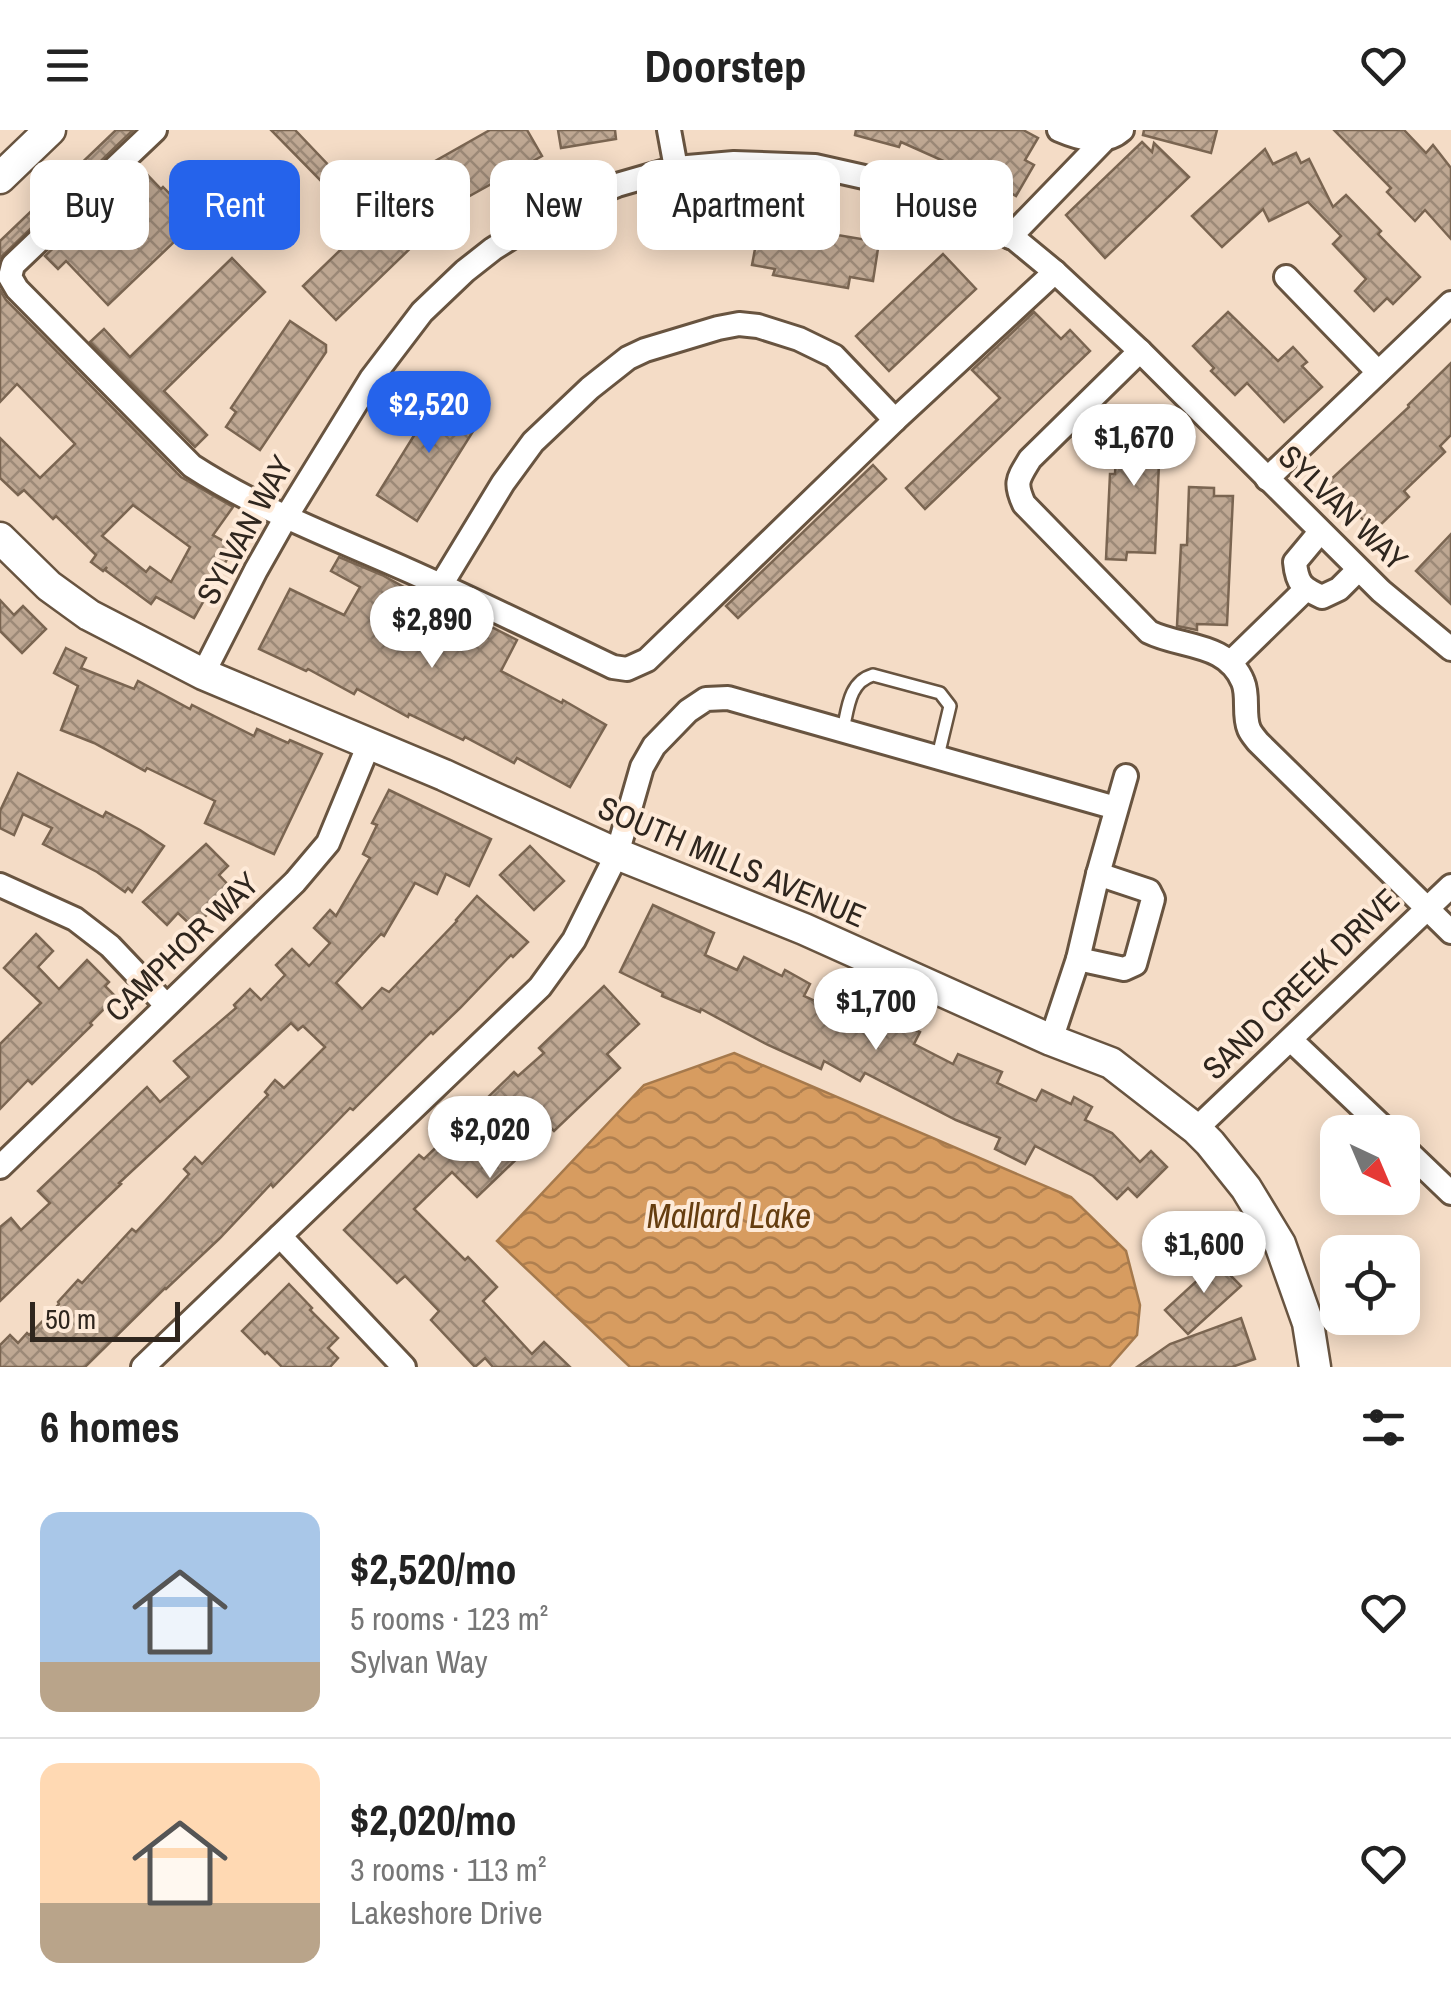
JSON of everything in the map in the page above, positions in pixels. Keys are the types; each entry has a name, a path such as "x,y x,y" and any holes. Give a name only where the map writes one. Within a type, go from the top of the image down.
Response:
{"street":[{"path":"0,178 50,130"},
{"path":"155,130 13,265 10,276 18,289 192,466 214,480 613,667 627,669 648,660 894,420 1055,272"},
{"path":"668,130 674,160"},
{"path":"1060,130 1075,137 1112,135"},
{"path":"1013,234 1112,135"},
{"name":"SYLVAN WAY","path":"203,674 286,517 371,380 422,312 493,250 550,213 637,179"},
{"name":"SYLVAN WAY","path":"1013,239 1055,272 1140,351 1358,570 1451,650"},
{"path":"1286,277 1378,372"},
{"path":"1267,479 1451,302"},
{"path":"441,585 503,483 533,442 590,388 644,350 718,328 758,326 834,356 894,420"},
{"path":"1140,351 1030,459 1018,478 1024,504 1150,632 1165,640 1191,643 1215,652 1230,663 1244,683 1248,728 1258,742 1451,932"},
{"path":"1320,532 1295,562 1296,578 1306,590 1322,597 1339,589 1358,570"},
{"name":"SOUTH MILLS AVENUE","path":"0,538 49,586 89,615 203,674 444,775 617,854 804,929 1110,1064 1196,1129 1246,1188 1280,1244 1308,1323 1315,1367"},
{"path":"1230,663 1306,590"},
{"path":"143,1367 540,987 574,940 617,854 642,767 654,746 688,711 706,699 728,698 1116,808"},
{"name":"CAMPHOR WAY","path":"0,1167 296,882 328,843 369,744"},
{"path":"1052,1040 1078,959 1126,776"},
{"path":"1078,959 1124,969 1135,964 1153,898 1150,891 1098,874"},
{"path":"0,885 74,919 110,946 166,1006"},
{"name":"SAND CREEK DRIVE","path":"1196,1129 1451,886"},
{"path":"1291,1040 1370,1115"},
{"path":"1420,1163 1451,1193"},
{"path":"280,1236 404,1367"}],"lane":[{"path":"843,730 853,690 874,674 940,694 950,706 938,756"}],"water":[{"name":"Mallard Lake","path":"734,1053 1071,1197 1126,1251 1140,1305 1137,1335 1109,1367 630,1367 497,1241 644,1085"}],"building":[{"path":"116,130 133,130 102,160 85,160"},
{"path":"271,130 295,130 324,160 320,160 320,180"},
{"path":"490,130 527,130 542,156 535,160 490,160 490,185 470,196 470,160 437,160"},
{"path":"558,130 615,130 616,139 561,148"},
{"path":"856,130 1023,130 1038,138 1025,160 1034,165 1016,196 1013,160 941,160 901,142 899,147 855,135"},
{"path":"1144,130 1217,130 1211,153 1143,135"},
{"path":"1334,130 1404,130 1426,153 1433,145 1451,168 1451,239 1425,210 1415,221 1387,192 1391,188"},
{"path":"1142,142 1152,152 1154,143 1189,177 1105,258 1066,215"},
{"path":"1265,149 1273,164 1296,153 1301,163 1309,159 1333,207 1346,195 1420,277 1393,304 1387,298 1374,311 1355,291 1366,279 1333,244 1341,236 1308,202 1269,221 1263,209 1222,247 1192,216"},
{"path":"149,176 169,193 169,247 108,305 66,261 58,269 45,256 51,250 149,250"},
{"path":"30,212 30,229 0,258 0,241"},
{"path":"840,235 860,239 860,250 878,250 873,281 850,277 848,288 773,275 775,269 752,265 755,250 840,250"},
{"path":"340,250 409,250 336,320 303,286"},
{"path":"943,254 976,289 889,371 856,336"},
{"path":"232,258 265,292 164,391 207,435 195,447 90,342 104,329 130,357"},
{"path":"0,290 181,477 233,507 213,535 234,547 194,618 156,597 151,604 105,570 107,567 103,571 91,562 96,555 56,516 53,519 24,490 18,495 0,478 0,438 40,478 75,444 17,384 0,402","holes":["133,505 190,547 171,582 150,567 146,572 102,536"]},
{"path":"1034,312 1061,339 1070,330 1090,351 925,509 906,488 1000,398 972,370"},
{"path":"1228,312 1278,361 1293,347 1307,362 1302,366 1322,387 1284,422 1247,383 1235,395 1193,346"},
{"path":"290,321 326,345 326,352 260,450 226,427 236,412 231,408"},
{"path":"1451,363 1451,435 1440,446 1445,452 1404,491 1409,497 1374,531 1327,483"},
{"path":"441,392 482,417 417,521 377,495"},
{"path":"1118,418 1161,419 1155,553 1127,552 1126,560 1106,559 1110,474 1115,474"},
{"path":"873,465 886,479 738,618 726,606"},
{"path":"1189,487 1214,488 1214,496 1233,496 1227,625 1197,624 1197,630 1177,626"},
{"path":"1451,534 1451,604 1416,571"},
{"path":"339,557 517,640 501,671 606,725 570,787 517,758 514,763 465,737 463,740 409,714 408,717 357,689 354,694 259,649 290,589 344,615 360,587 331,571"},
{"path":"0,600 14,615 23,606 46,629 22,653 0,631"},
{"path":"66,648 86,658 81,668 134,689 138,681 190,709 192,705 254,736 257,729 322,754 274,854 205,823 215,801 61,730 78,686 54,673"},
{"path":"18,773 103,817 106,812 164,846 132,892 128,888 125,892 97,872 43,844 52,828 23,814 14,835 0,828 0,811"},
{"path":"389,790 491,839 469,886 446,874 437,894 415,883 384,936 381,934 336,983 362,1009 382,988 389,992 477,896 528,942 353,1110 350,1108 85,1367 0,1367 0,1345 10,1335 18,1343 29,1335 78,1280 82,1283 132,1229 136,1232 165,1201 189,1174 184,1169 195,1157 202,1164 268,1095 265,1092 275,1080 284,1088 325,1047 303,1026 298,1030 291,1023 119,1183 0,1301 0,1227 11,1218 21,1230 50,1203 38,1191 147,1087 160,1102 189,1077 174,1061 236,1008 234,1005 250,989 261,1000 285,975 276,965 292,949 309,966 330,943 314,928 330,910 336,916 370,858 363,854 377,825 372,823"},
{"path":"206,844 228,866 219,875 232,889 194,928 178,913 167,925 143,902"},
{"path":"530,846 564,881 534,910 500,875"},
{"path":"653,905 714,933 705,955 737,970 744,957 782,976 785,970 810,984 804,996 869,1026 876,1015 900,1029 903,1024 920,1032 914,1044 953,1064 958,1054 1002,1072 997,1083 1036,1101 1042,1090 1071,1104 1074,1097 1092,1107 1085,1120 1112,1133 1140,1162 1151,1151 1167,1167 1137,1197 1128,1188 1117,1199 1093,1176 1035,1146 1025,1164 995,1149 1000,1138 865,1073 860,1081 824,1061 821,1069 701,1009 700,1012 662,996 663,993 620,972"},
{"path":"36,934 53,951 38,967 59,989 87,960 109,982 105,986 116,997 32,1084 28,1080 0,1109 0,1044 41,1003 4,968"},
{"path":"604,986 639,1024 607,1054 620,1068 554,1131 550,1127 477,1197 452,1172 414,1209 497,1287 483,1301 532,1354 544,1342 570,1367 493,1367 485,1358 475,1367 431,1320 439,1311 405,1276 397,1283 344,1230 419,1155 424,1159 514,1072 518,1076 544,1053 539,1048"},
{"path":"1225,1255 1236,1267 1229,1274 1241,1286 1188,1334 1165,1310"},
{"path":"289,1284 338,1338 328,1348 338,1358 330,1367 282,1367 242,1331"},
{"path":"1241,1318 1255,1359 1232,1367 1137,1367 1170,1344"}]}
